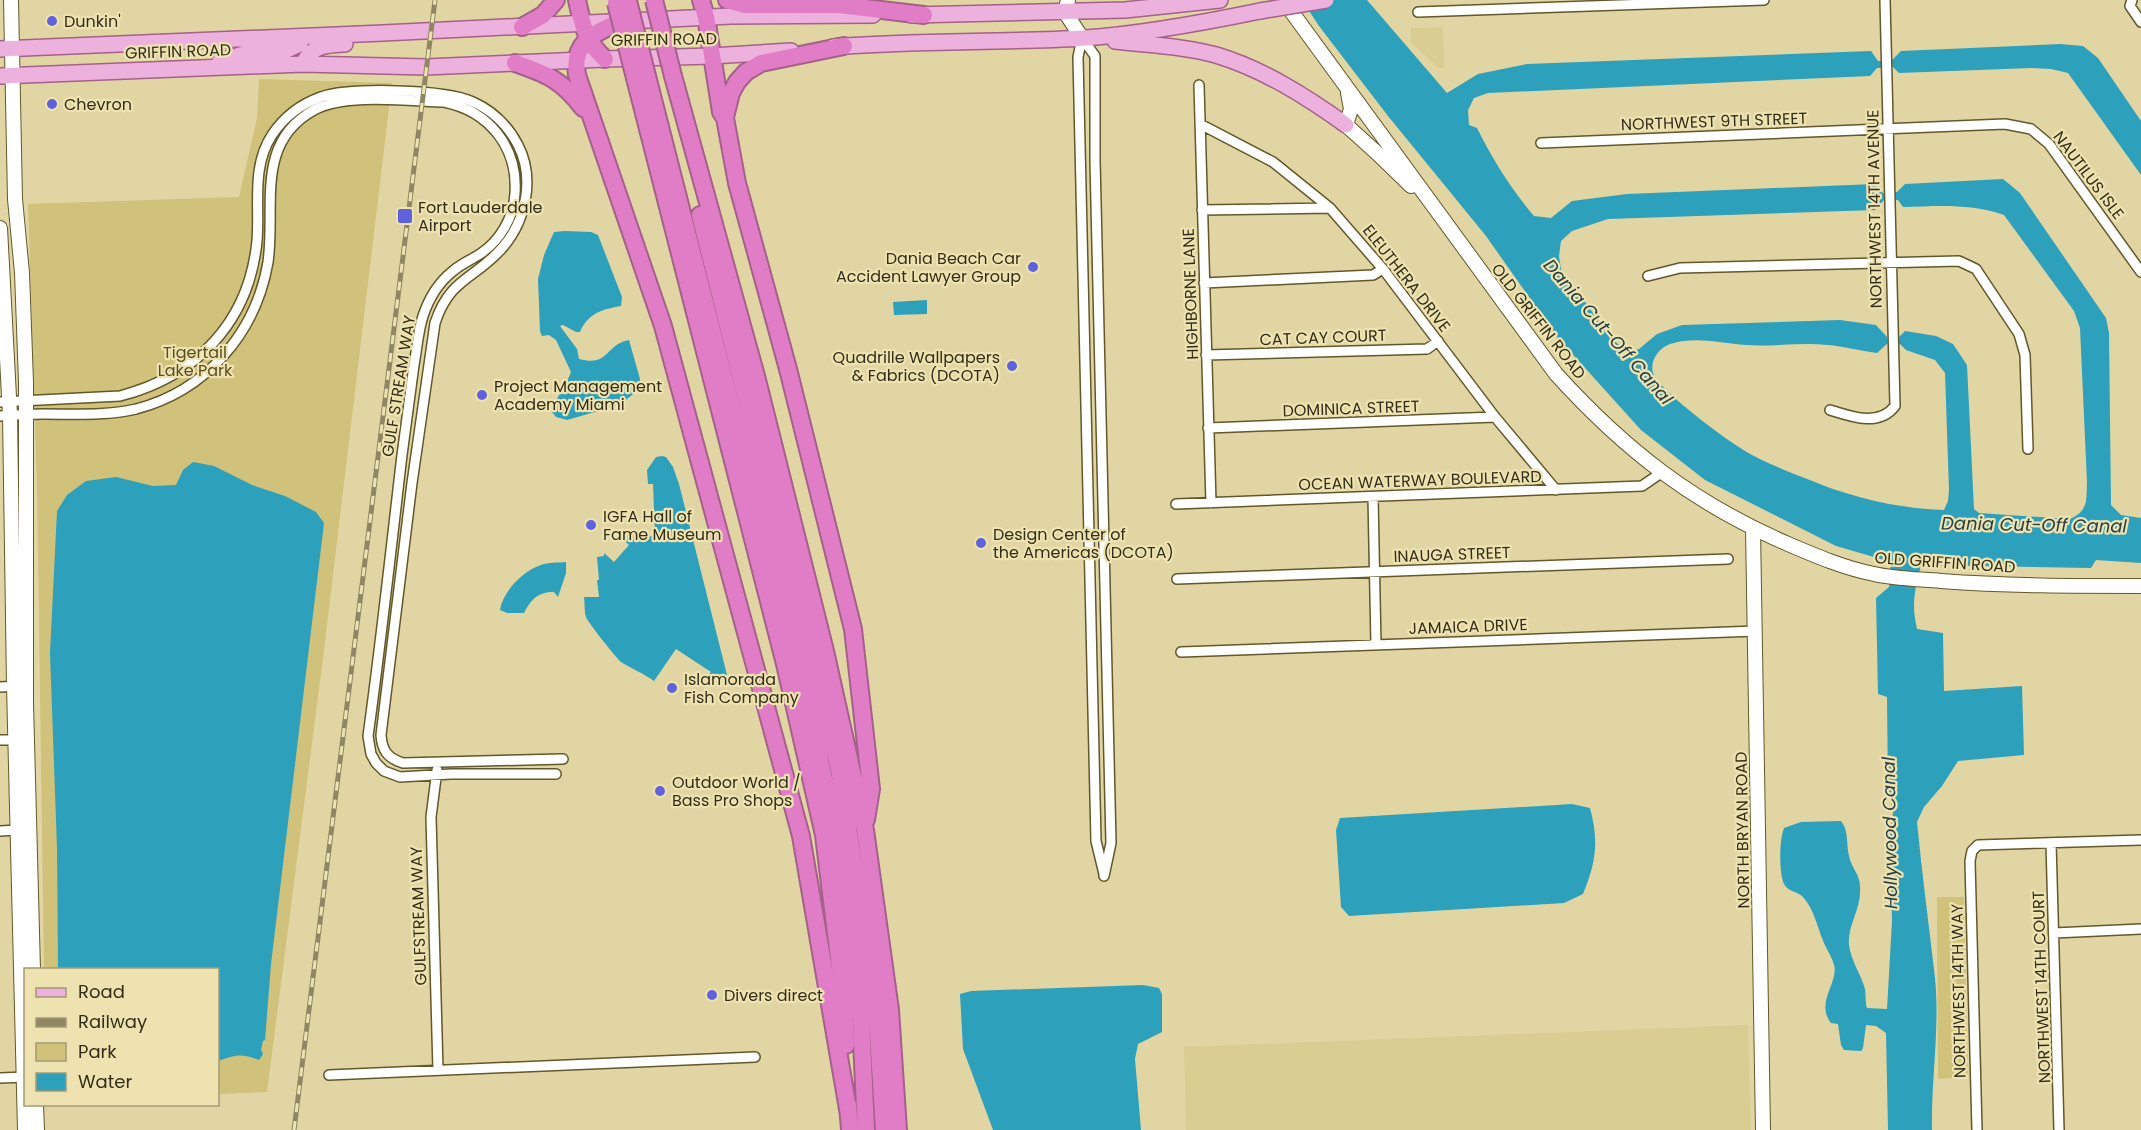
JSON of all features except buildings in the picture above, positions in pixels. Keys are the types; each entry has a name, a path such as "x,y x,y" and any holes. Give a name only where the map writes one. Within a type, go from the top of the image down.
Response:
{"highway":[{"path":"522,27 543,15 556,0"},
{"path":"577,0 584,31 594,49 605,59"},
{"path":"654,0 669,76 839,769 877,1018 884,1130"},
{"path":"701,0 706,17 721,112 725,118 737,183 788,369 853,629 871,789 865,830"},
{"path":"727,0 745,5 839,5 924,15"},
{"path":"629,1 669,76 759,387 825,651 865,830 890,1010 898,1130"},
{"path":"629,1 641,77 785,664 824,835 844,1000 849,1122"},
{"path":"584,31 619,22"},
{"path":"584,31 575,61 576,75 663,326 801,836 849,1122"},
{"path":"725,118 734,87 746,72 756,66 844,46"},
{"path":"514,63 561,83 572,93 592,121"},
{"path":"641,77 806,699 836,834 861,1018 866,1130"}],"main road":[{"name":"GRIFFIN ROAD","path":"619,22 706,17 924,15 1063,4 1120,5 1220,0"},
{"name":"GRIFFIN ROAD","path":"6,76 303,64 420,67 712,56 914,42 1082,38 1154,30 1326,0"},
{"name":"GRIFFIN ROAD","path":"6,49 522,27 584,31"},
{"path":"303,64 308,54 316,48 368,42 383,33"},
{"path":"197,68 248,53 296,48 300,44 301,37"},
{"path":"1082,38 1192,50 1227,59 1285,86 1346,125"}],"street":[{"path":"11,0 6,76 21,266 27,400 13,686 33,968"},
{"name":"OLD GRIFFIN ROAD","path":"1283,0 1556,374 1601,422 1661,472 1709,505 1753,529 1836,564 1885,576 1976,584 2141,586"},
{"path":"1418,12 1764,0"},
{"name":"NORTHWEST 14TH AVENUE","path":"1830,410 1848,416 1876,419 1888,415 1895,406 1885,0"},
{"path":"2132,0 2130,6 2141,22"},
{"path":"1063,4 1095,56 1095,160 1111,843 1104,876 1096,841 1078,57 1082,38"},
{"name":"HIGHBORNE LANE","path":"1199,85 1210,503"},
{"path":"1346,125 1351,109 1347,89"},
{"name":"GULF STREAM WAY","path":"27,400 104,398 139,391 171,378 200,357 212,345 232,317 249,278 257,241 258,182 264,152 279,125 302,105 320,97 339,93 417,92 441,93 462,98 489,111 506,127 523,156 526,180 525,202 513,232 503,247 458,284 440,308 435,323 413,471 381,735 382,746 394,760 402,763 563,759"},
{"name":"GULF STREAM WAY","path":"5,409 27,414 105,414 153,404 188,386 225,354 247,325 264,278 269,246 271,178 275,155 288,132 305,116 339,101 422,101 467,108 487,121 500,135 512,159 516,180 514,201 502,232 482,253 453,271 443,281 434,292 423,316 410,395 368,735 371,754 376,763 384,771 400,777 556,774"},
{"name":"ELEUTHERA DRIVE","path":"1200,124 1273,162 1330,208 1383,269 1495,417 1556,490"},
{"name":"NAUTILUS ISLE","path":"1887,129 2005,124 2031,129 2049,144 2141,272"},
{"name":"OLD GRIFFIN ROAD","path":"1346,125 1393,167 1450,230"},
{"name":"NORTHWEST 9TH STREET","path":"1541,143 1887,129"},
{"path":"1202,210 1330,208"},
{"path":"0,228 24,1077 0,1078"},
{"path":"1648,276 1680,268 1959,261 1976,269 2019,334 2025,355 2028,449"},
{"path":"1204,284 1373,275 1383,269"},
{"name":"CAT CAY COURT","path":"1206,355 1427,349 1438,341"},
{"path":"5,409 27,400"},
{"name":"DOMINICA STREET","path":"1208,428 1495,417"},
{"name":"OCEAN WATERWAY BOULEVARD","path":"1176,504 1642,486 1661,472"},
{"path":"1373,497 1376,645"},
{"name":"NORTH BRYAN ROAD","path":"1753,529 1763,1130"},
{"name":"INAUGA STREET","path":"1177,579 1728,559"},
{"name":"JAMAICA DRIVE","path":"1181,652 1756,631"},
{"path":"0,740 15,740"},
{"name":"GULFSTREAM WAY","path":"438,762 431,817 438,1070"},
{"path":"0,831 17,830"},
{"path":"2051,843 2141,840"},
{"name":"NORTHWEST 14TH WAY","path":"1977,1130 1970,861 1972,851 1978,845 2051,843"},
{"name":"NORTHWEST 14TH COURT","path":"2051,843 2059,1130"},
{"path":"2054,933 2141,929"},
{"path":"329,1075 755,1058"},
{"path":"25,1106 25,1130"},
{"path":"36,1106 37,1130"}],"shaded area":[{"path":"1443,27 1444,68 1438,68 1411,42 1411,28"},
{"path":"1748,1025 1751,1130 1186,1130 1184,1047"}],"green space":[{"name":"Tigertail Lake Park","path":"259,79 392,83 324,650 267,1092 219,1094 219,968 44,968 37,488 28,204 239,197 257,118"},
{"path":"1937,897 1964,897 1968,1077 1938,1079"}],"water":[{"name":"Dania Cut-Off Canal","path":"1302,0 1367,0 1447,93 1478,74 1527,64 1871,51 1878,61 1882,61 1881,68 1877,68 1870,76 1488,93 1474,98 1468,110 1469,125 1477,128 1503,174 1534,216 1551,218 1572,201 1627,194 1874,184 1884,194 1884,200 1875,210 1608,219 1572,231 1561,241 1559,256 1561,269 1612,339 1628,353 1639,349 1657,334 1682,325 1840,320 1876,325 1887,337 1888,343 1877,353 1818,344 1746,345 1689,340 1666,346 1655,357 1652,367 1655,377 1686,408 1744,450 1803,478 1874,501 1944,510 1949,490 1945,373 1935,360 1906,350 1899,343 1899,337 1905,331 1936,336 1953,344 1967,365 1974,509 1979,513 2070,519 2081,512 2085,504 2087,482 2080,328 2074,311 2004,215 1967,207 1903,207 1898,200 1895,200 1895,192 1905,184 2003,179 2020,193 2106,318 2109,333 2111,505 2121,515 2141,518 2141,563 2096,560 2091,568 1921,565 1917,582 1914,604 1917,629 1943,633 1944,691 2022,686 2024,755 1958,761 1942,786 1924,807 1917,822 1936,997 1932,1130 1888,1130 1886,1033 1876,1026 1866,1025 1861,1051 1844,1050 1838,1024 1831,1023 1825,1008 1835,972 1833,962 1807,902 1801,895 1788,889 1784,884 1780,864 1784,828 1801,822 1841,821 1844,825 1850,860 1859,878 1860,886 1859,902 1850,931 1850,951 1865,989 1867,1008 1887,1009 1892,921 1890,834 1893,813 1888,788 1887,697 1878,694 1876,598 1889,587 1891,562 1836,546 1705,480 1641,430 1558,338 1486,236 1388,116 1319,26"},
{"path":"2060,44 2083,46 2098,58 2141,121 2141,175 2068,73 2031,68 1899,73 1892,66 1892,60 1901,51"},
{"path":"554,232 591,232 598,235 622,297 621,306 592,316 580,332 563,325 560,326 577,349 579,359 589,361 602,358 615,346 629,340 640,379 640,389 619,405 567,420 556,417 552,412 571,372 556,340 549,335 542,336 540,331 538,279 544,255"},
{"path":"927,300 927,314 894,315 893,302"},
{"path":"656,457 666,457 673,467 679,484 727,675 712,678 708,675 711,672 676,649 654,681 621,662 586,617 584,597 599,597 597,557 604,556 604,553 614,562 629,545 618,535 655,536 653,484 648,484 647,470"},
{"path":"193,462 214,466 252,485 285,496 316,512 324,523 271,964 265,1040 261,1050 263,1054 259,1060 238,1056 219,1061 219,968 58,968 57,848 50,653 57,511 67,495 86,481 116,477 153,486 176,485 183,470"},
{"path":"566,562 566,573 558,597 554,592 539,595 524,613 507,613 500,610 505,596 527,572 544,564"},
{"path":"1572,804 1590,808 1595,831 1595,852 1583,894 1564,903 1349,916 1341,907 1336,830 1340,818"},
{"path":"1143,985 1159,988 1162,994 1162,1032 1138,1044 1135,1059 1141,1130 993,1130 963,1049 960,994 971,991"}],"railway":[{"path":"294,1130 435,0"}],"place":[{"name":"Dunkin'","path":"52,21"},
{"name":"Chevron","path":"52,104"},
{"name":"Fort Lauderdale Airport","path":"405,216"},
{"name":"Dania Beach Car Accident Lawyer Group","path":"1033,267"},
{"name":"Quadrille Wallpapers & Fabrics (DCOTA)","path":"1012,366"},
{"name":"Project Management Academy Miami","path":"482,395"},
{"name":"IGFA Hall of Fame Museum","path":"591,525"},
{"name":"Design Center of the Americas (DCOTA)","path":"981,543"},
{"name":"Islamorada Fish Company","path":"672,688"},
{"name":"Outdoor World / Bass Pro Shops","path":"660,791"},
{"name":"Divers direct","path":"712,995"}],"water label":[{"name":"Hollywood Canal","path":"1890,833"}]}
